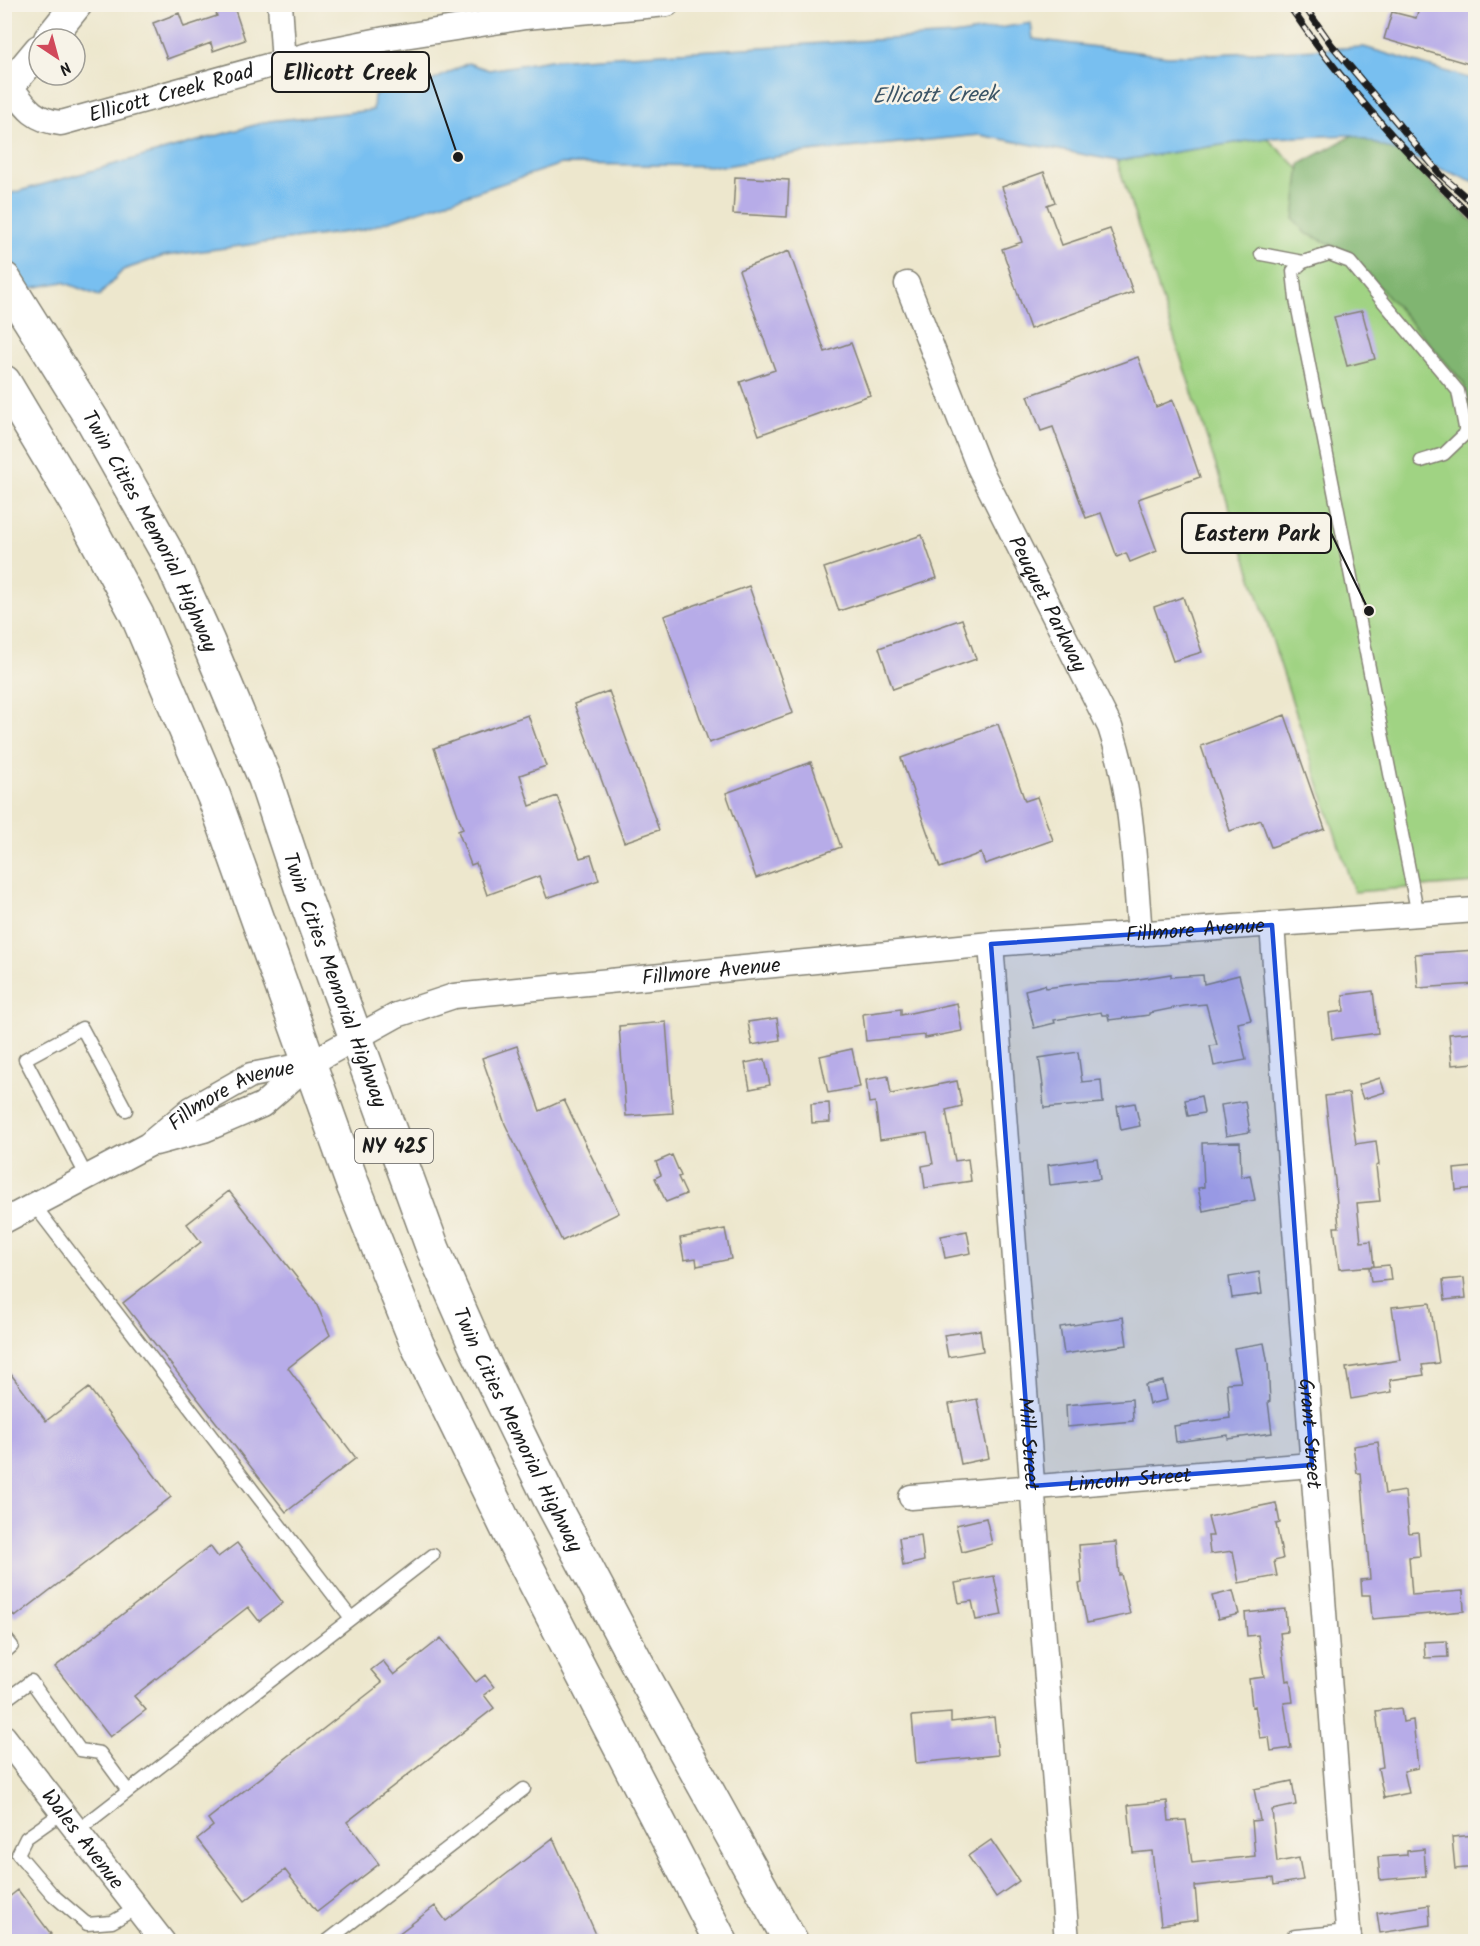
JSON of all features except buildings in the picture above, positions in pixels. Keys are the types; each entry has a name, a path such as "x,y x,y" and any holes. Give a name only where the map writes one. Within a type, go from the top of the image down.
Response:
{"main road":[{"name":"Twin Cities Memorial Highway","path":"4,279 93,421 170,558 265,779 302,890 433,1249 476,1347 561,1519 647,1682 791,1941"},
{"name":"NY 425","path":"4,381 81,511 137,615 214,797 353,1185 417,1344 510,1534 721,1941"}],"street":[{"path":"59,27 77,4"},
{"path":"280,4 284,63"},
{"name":"Ellicott Creek Road","path":"27,63 7,85 36,116 47,121 61,123 315,53 385,39 556,9 667,4"},
{"name":"Peuquet Parkway","path":"907,285 978,465 1110,727 1128,790 1140,934"},
{"name":"Fillmore Avenue","path":"4,1221 148,1145 204,1130 262,1105 309,1064 398,1015 454,996 991,944 1476,910"},
{"name":"Grant Street","path":"1272,926 1349,1939"},
{"name":"Mill Street","path":"991,944 1067,1941"},
{"name":"Lincoln Street","path":"910,1497 1312,1465"},
{"name":"Wales Avenue","path":"9,1750 70,1821 163,1941"},
{"path":"1296,1941 1349,1939"}],"lane":[{"path":"1261,254 1303,262"},
{"path":"1418,915 1296,299 1293,271 1303,262 1329,254 1350,262 1458,391 1466,433 1444,454 1421,461"},
{"path":"87,1177 25,1059 82,1028 126,1110"},
{"path":"34,1205 351,1618"},
{"path":"137,1908 112,1922 87,1924 53,1895 18,1854 26,1838 70,1821 128,1791 433,1555"},
{"path":"4,1636 12,1646 4,1653"},
{"path":"4,1701 31,1681 80,1750 100,1753 128,1791"},
{"path":"326,1941 524,1789"}],"highlighted area":[{"path":"1272,925 1312,1465 1032,1486 991,944"}],"green space":[{"path":"1353,135 1398,152 1475,223 1475,446 1464,383 1349,252 1305,233 1294,219 1300,164"},
{"path":"1267,138 1475,338 1475,883 1354,892 1117,161"}],"water":[{"name":"Ellicott Creek","path":"1031,23 1033,39 1168,56 1364,47 1475,80 1475,182 1353,135 1267,138 1117,161 980,135 798,153 726,166 561,164 362,230 164,256 123,270 99,296 63,282 5,293 5,195 269,121 373,110 374,95 430,82 468,63 489,70 550,60 953,35"}],"railway":[{"path":"1288,4 1330,62 1376,117 1476,221"},
{"path":"1303,4 1331,44 1441,175 1476,206"}],"place":[{"name":"Ellicott Creek","path":"458,157"},
{"name":"Eastern Park","path":"1369,611"}]}
